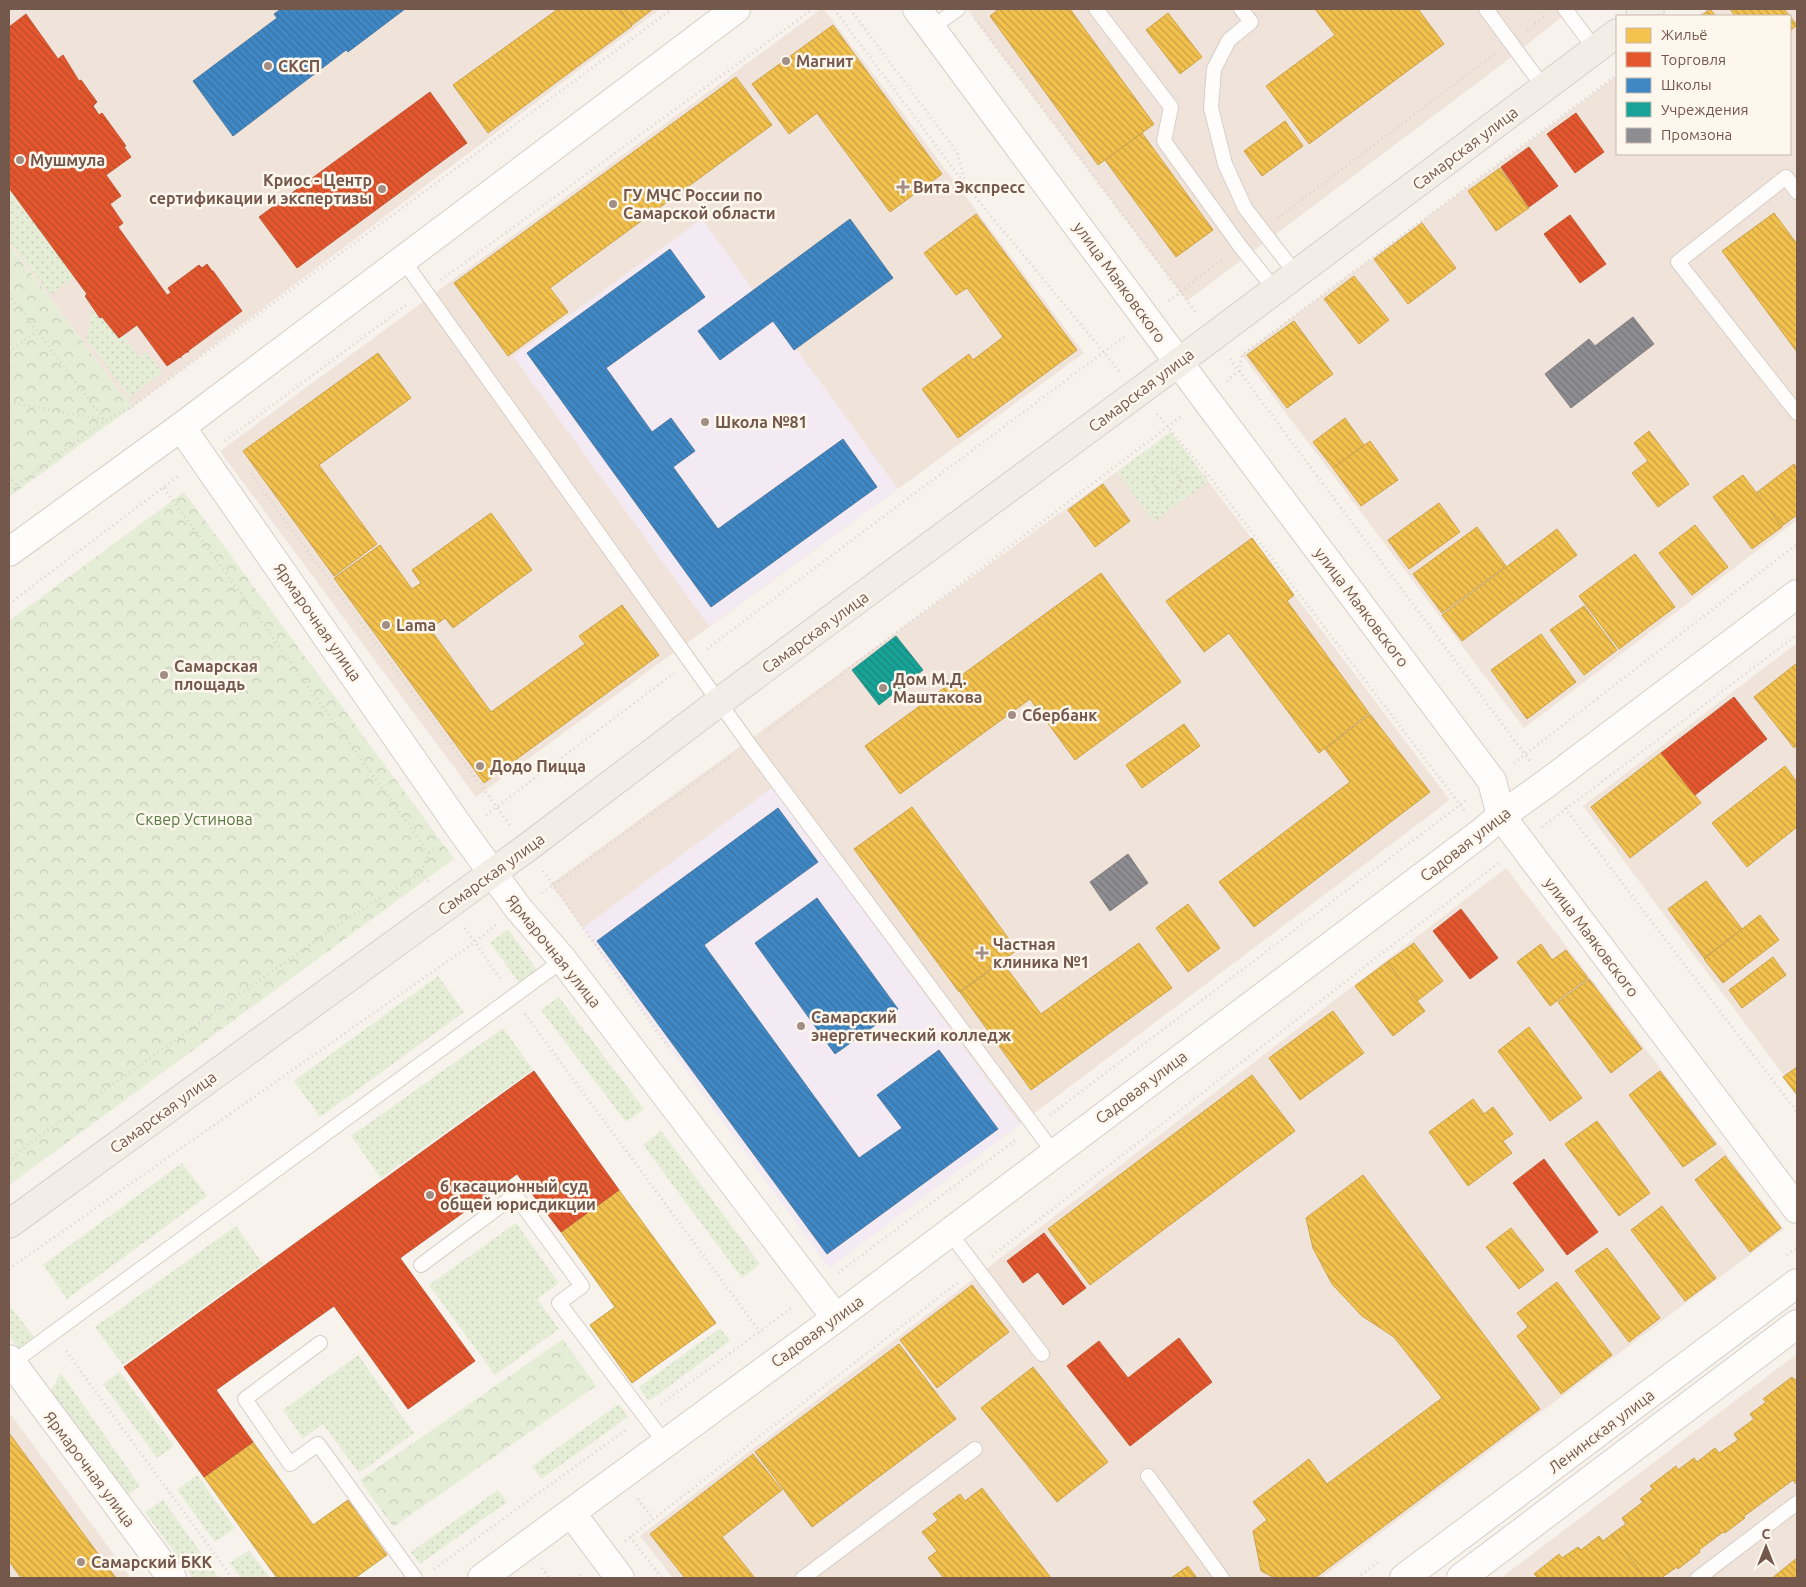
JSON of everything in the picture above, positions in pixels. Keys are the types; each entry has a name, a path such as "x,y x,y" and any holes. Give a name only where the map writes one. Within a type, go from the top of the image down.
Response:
{"main road":[{"name":"Самарская улица","path":"9,1224 449,904 1214,336 1616,34"}],"street":[{"path":"9,552 181,427 736,9"},
{"name":"улица Маяковского","path":"924,18 1205,398 1492,781 1491,824 1520,843 1797,1209"},
{"name":"Ярмарочная улица","path":"181,427 462,831 518,908 563,960 836,1318"},
{"name":"Садовая улица","path":"482,1578 572,1514 665,1442 836,1318 1797,594"},
{"name":"Ленинская улица","path":"1404,1578 1797,1283"},
{"name":"Ленинская улица","path":"1461,1578 1797,1324"},
{"name":"Ярмарочная улица","path":"10,1361 172,1578"},
{"path":"572,1514 620,1578"}],"lane":[{"path":"924,18 958,9"},
{"path":"1096,9 1171,108 1164,141 1240,246 1286,282"},
{"path":"1241,9 1250,22 1229,40 1214,69 1211,108 1225,164 1245,208 1262,230 1286,282"},
{"path":"1486,9 1544,88"},
{"path":"1565,9 1596,49"},
{"path":"1797,192 1786,177 1678,262 1797,413"},
{"path":"403,260 749,744 1054,1153"},
{"path":"10,1361 53,1333 563,960"},
{"path":"421,1265 515,1195 582,1286 559,1303 665,1442"},
{"path":"949,1232 1042,1354"},
{"path":"320,1343 245,1399 290,1464 318,1444 416,1578"},
{"path":"803,1578 975,1449"},
{"path":"1148,1476 1222,1578"},
{"path":"1698,1578 1797,1503"}],"path":[{"path":"9,491 105,420 132,407 672,9"},
{"path":"834,9 967,187 1103,353 1209,476 1460,805 1491,824"},
{"path":"850,9 957,152 967,187"},
{"path":"1262,230 1547,14"},
{"path":"973,17 1214,336 1546,783 1797,1112"},
{"path":"9,1269 475,942 518,908 553,886 749,744 1205,398 1239,371 1242,355 1616,76"},
{"path":"9,1162 27,1145 345,920 421,873 429,854 496,808 1103,353 1240,246"},
{"path":"9,294 105,420"},
{"path":"9,352 37,331"},
{"path":"9,402 105,420"},
{"path":"1164,469 1173,470 1180,479 1179,485 1176,490 1168,494 1161,492 1154,482 1156,474 1164,469"},
{"path":"9,476 16,485"},
{"path":"1180,479 1209,476"},
{"path":"164,488 429,854"},
{"path":"1155,518 1161,492"},
{"path":"429,1573 815,1291 1492,781 1797,544"},
{"path":"575,1578 1504,859 1520,843 1797,635"},
{"path":"421,873 449,904 513,997 760,1332"},
{"path":"53,1333 232,1578"},
{"path":"630,1537 662,1578"}],"shaded area":[{"path":"9,9 660,9 132,407 9,243"},
{"path":"821,9 824,9 1084,353 476,797 220,451"},
{"path":"967,9 1572,9 1501,65 1187,301"},
{"path":"1708,9 1797,9 1797,520 1524,728 1242,355 1616,77 1616,155 1791,155 1791,15 1699,15"},
{"name":"Школа №81","path":"702,219 898,489 709,626 513,356"},
{"path":"1171,432 1450,800 829,1268 551,884"},
{"path":"1797,643 1797,1093 1583,806"},
{"name":"Самарский энергетический колледж","path":"773,787 1020,1124 829,1268 583,928"},
{"path":"1506,868 1784,1229 1321,1578 673,1578 640,1536"},
{"path":"1797,1354 1797,1578 1501,1578"},
{"path":"9,1412 131,1578 9,1578"}],"green space":[{"path":"9,190 75,276 51,295 9,240"},
{"path":"9,244 132,407 9,497"},
{"path":"95,298 139,357 146,352 162,372 130,397 87,340"},
{"path":"1171,432 1208,482 1154,522 1117,472"},
{"name":"Сквер Устинова","path":"184,492 454,859 9,1185 9,621"},
{"path":"508,929 539,973 521,985 490,943"},
{"path":"438,976 464,1012 320,1117 294,1081"},
{"path":"559,997 644,1109 626,1122 541,1010"},
{"path":"503,1028 533,1070 381,1178 351,1136"},
{"path":"661,1131 760,1264 742,1278 643,1145"},
{"path":"182,1163 207,1196 67,1299 43,1265"},
{"path":"516,1223 559,1283 537,1299 559,1329 495,1375 429,1285"},
{"path":"236,1226 263,1264 123,1365 95,1327"},
{"path":"9,1305 41,1346 20,1351 9,1336"},
{"path":"720,1328 730,1341 649,1401 639,1387"},
{"path":"563,1339 596,1386 393,1527 360,1480"},
{"path":"358,1355 414,1433 359,1473 323,1424 303,1438 283,1410"},
{"path":"120,1372 174,1446 157,1458 103,1384"},
{"path":"61,1373 140,1486 123,1498 49,1394"},
{"path":"619,1404 628,1417 541,1479 532,1466"},
{"path":"197,1475 235,1528 215,1542 177,1490"},
{"path":"498,1490 507,1502 420,1564 411,1552"},
{"path":"163,1500 219,1578 193,1578 145,1512"},
{"path":"249,1550 270,1578 241,1578 230,1563"}],"building: Жильё":[{"path":"558,9 619,9 632,26 488,133 453,85"},
{"path":"620,9 653,9 632,25"},
{"path":"999,9 1070,9 1154,124 1098,165 990,16"},
{"path":"1315,9 1418,9 1444,44 1309,144 1266,86 1335,35"},
{"path":"1710,9 1715,15 1702,15"},
{"path":"1730,9 1784,9 1789,15 1734,15"},
{"path":"1168,13 1202,57 1180,74 1146,30"},
{"path":"1791,17 1797,25 1791,30"},
{"path":"833,25 942,174 890,212 817,113 789,134 752,84"},
{"name":"ГУ МЧС России по Самарской области","path":"736,77 772,125 550,288 568,312 508,356 454,283"},
{"path":"1285,121 1303,146 1262,176 1244,151"},
{"path":"1142,133 1213,230 1176,257 1105,160"},
{"path":"1500,168 1529,208 1496,231 1468,191"},
{"path":"1774,213 1797,244 1797,352 1722,251"},
{"path":"976,214 1077,350 958,438 922,389 969,354 973,360 1003,337 967,288 956,295 924,253"},
{"path":"1422,223 1456,268 1408,304 1374,259"},
{"path":"1354,276 1389,320 1359,344 1324,299"},
{"path":"1294,321 1333,374 1287,408 1247,355"},
{"path":"378,353 411,398 319,465 377,544 334,576 243,451"},
{"path":"1345,418 1364,445 1333,468 1313,442"},
{"path":"1649,431 1689,484 1658,507 1632,473 1648,461 1634,443"},
{"path":"1370,441 1398,480 1361,506 1333,468"},
{"path":"1794,464 1797,469 1797,515 1782,526 1756,493"},
{"path":"1743,475 1782,527 1752,549 1713,497"},
{"path":"1103,484 1130,521 1095,547 1068,510"},
{"path":"1439,503 1460,532 1409,569 1388,540"},
{"path":"491,513 532,570 453,628 445,618 430,629 491,712 585,644 579,636 622,605 659,655 484,783 334,578 380,545 412,589 421,583 412,570"},
{"path":"1695,525 1728,567 1692,595 1659,553"},
{"path":"1477,527 1506,566 1442,613 1413,574"},
{"path":"1557,529 1577,555 1462,641 1442,615"},
{"path":"1252,538 1294,595 1287,601 1369,713 1319,753 1229,633 1204,652 1166,601"},
{"path":"1635,554 1675,607 1619,649 1579,596"},
{"path":"1101,573 1181,682 1075,760 1030,699 900,794 865,746"},
{"path":"1584,606 1617,650 1584,675 1550,630"},
{"path":"1541,634 1576,682 1527,719 1491,670"},
{"path":"1797,663 1797,745 1794,748 1754,697"},
{"path":"1370,714 1430,792 1254,927 1219,882 1350,782 1325,749"},
{"path":"1184,724 1200,746 1142,788 1126,765"},
{"path":"1662,752 1701,803 1630,858 1591,807"},
{"path":"1785,766 1797,782 1797,827 1747,867 1712,823"},
{"path":"912,807 1017,950 959,992 854,849"},
{"path":"1706,881 1742,929 1704,958 1668,909"},
{"path":"1188,904 1220,948 1188,972 1156,928"},
{"path":"1760,915 1779,940 1723,983 1704,959"},
{"path":"1139,943 1172,988 1031,1090 960,992 1002,962 1041,1014"},
{"path":"1414,943 1443,981 1417,1001 1387,962"},
{"path":"1541,944 1552,960 1566,950 1588,978 1550,1006 1517,962"},
{"path":"1773,957 1786,975 1742,1008 1729,990"},
{"path":"1387,962 1425,1011 1393,1036 1355,986"},
{"path":"1589,979 1642,1049 1611,1073 1558,1002"},
{"path":"1333,1011 1364,1053 1300,1100 1269,1058"},
{"path":"1529,1027 1582,1098 1550,1121 1498,1051"},
{"path":"1797,1067 1797,1095 1783,1077"},
{"path":"1660,1071 1716,1144 1683,1167 1629,1095"},
{"path":"1252,1075 1295,1131 1090,1285 1048,1229"},
{"path":"1473,1099 1484,1114 1493,1107 1513,1134 1503,1141 1512,1153 1468,1186 1429,1132"},
{"path":"1597,1121 1650,1193 1619,1216 1565,1144"},
{"path":"1725,1156 1781,1228 1750,1252 1695,1180"},
{"path":"1363,1175 1540,1409 1315,1578 1275,1578 1261,1571 1253,1531 1267,1520 1253,1502 1309,1459 1327,1484 1442,1398 1394,1337 1362,1316 1332,1284 1313,1248 1306,1218"},
{"path":"619,1190 716,1323 632,1383 590,1325 615,1307 561,1232"},
{"path":"1662,1206 1716,1278 1685,1301 1631,1230"},
{"path":"1511,1228 1544,1270 1519,1289 1486,1247"},
{"path":"1607,1248 1660,1318 1629,1342 1575,1271"},
{"path":"1557,1282 1612,1355 1561,1394 1517,1336 1528,1327 1517,1313"},
{"path":"972,1285 1009,1332 937,1388 900,1340"},
{"path":"899,1344 956,1419 812,1527 755,1452"},
{"path":"1033,1367 1108,1462 1057,1502 981,1408"},
{"path":"1792,1377 1795,1380 1797,1378 1797,1483 1793,1480 1743,1517 1745,1518 1725,1533 1723,1532 1699,1550 1700,1552 1678,1569 1677,1567 1661,1578 1645,1578 1612,1534 1626,1524 1622,1518 1643,1502 1640,1499 1653,1489 1650,1486 1676,1466 1678,1470 1694,1458 1697,1462 1715,1448 1719,1453 1738,1440 1734,1434 1754,1419 1750,1414 1766,1402 1763,1399"},
{"path":"9,1433 116,1578 21,1578 9,1561"},
{"path":"253,1442 313,1525 348,1500 387,1555 355,1578 277,1578 204,1477"},
{"path":"753,1454 782,1490 722,1537 755,1578 685,1578 650,1534"},
{"path":"982,1488 1051,1578 944,1578 928,1558 937,1551 922,1532 938,1520 933,1514 960,1494 965,1501"},
{"path":"1612,1534 1645,1578 1536,1578 1534,1574 1559,1554 1562,1558 1578,1547 1581,1550 1599,1536 1603,1541"},
{"path":"1797,1558 1797,1578 1772,1578"},
{"path":"1188,1566 1197,1578 1171,1578"}],"building: Торговля":[{"path":"26,14 58,59 63,55 79,81 81,80 97,102 93,106 99,115 102,113 126,146 124,147 131,157 106,175 121,196 110,204 123,223 118,227 167,295 171,293 168,288 199,265 202,268 207,264 242,311 189,352 181,356 181,358 167,366 137,325 119,338 102,317 100,318 85,296 87,294 9,188 9,27"},
{"path":"430,92 467,143 297,268 259,217"},
{"path":"1576,113 1604,152 1575,173 1547,134"},
{"path":"1529,147 1558,186 1529,207 1501,167"},
{"path":"1570,215 1606,264 1580,283 1544,234"},
{"path":"1734,697 1767,739 1695,795 1661,753"},
{"path":"1461,909 1498,958 1470,979 1433,931"},
{"path":"534,1071 619,1190 561,1232 517,1174 400,1258 475,1361 408,1409 334,1306 216,1390 253,1442 204,1477 124,1367"},
{"path":"1544,1159 1598,1232 1567,1255 1513,1183"},
{"path":"1044,1233 1086,1288 1063,1305 1038,1272 1023,1283 1007,1261"},
{"path":"1179,1338 1212,1382 1130,1446 1067,1366 1099,1341 1128,1378"}],"building: Школы":[{"name":"СКСП","path":"281,9 405,9 348,52 346,50 233,136 193,81 277,18 274,14"},
{"path":"850,219 893,278 794,350 773,321 720,360 698,331"},
{"path":"670,249 705,297 606,368 652,432 671,418 695,451 673,467 718,529 843,439 877,487 711,607 527,353"},
{"path":"778,808 818,862 704,945 859,1158 902,1128 877,1095 939,1050 998,1129 827,1254 597,941"},
{"path":"817,898 898,1009 835,1054 755,943"}],"building: Учреждения":[{"name":"Дом М.Д. Маштакова","path":"896,636 923,670 879,705 852,670"}],"building: Промзона":[{"path":"1633,317 1654,344 1571,408 1545,374 1589,339 1595,346"},
{"path":"1128,854 1148,883 1110,911 1090,882"}],"place":[{"name":"Магнит","path":"786,61"},
{"name":"СКСП","path":"268,66"},
{"name":"Мушмула","path":"20,160"},
{"name":"Вита Экспресс","path":"903,187"},
{"name":"Криос - Центр сертификации и экспертизы","path":"382,189"},
{"name":"ГУ МЧС России по Самарской области","path":"613,204"},
{"name":"Школа №81","path":"705,422"},
{"name":"Lama","path":"386,625"},
{"name":"Самарская площадь","path":"164,675"},
{"name":"Дом М.Д. Маштакова","path":"883,688"},
{"name":"Сбербанк","path":"1012,715"},
{"name":"Додо Пицца","path":"480,766"},
{"name":"Частная клиника №1","path":"982,953"},
{"name":"Самарский энергетический колледж","path":"801,1026"},
{"name":"6 касационный суд общей юрисдикции","path":"430,1195"},
{"name":"Самарский БКК","path":"81,1562"}]}
